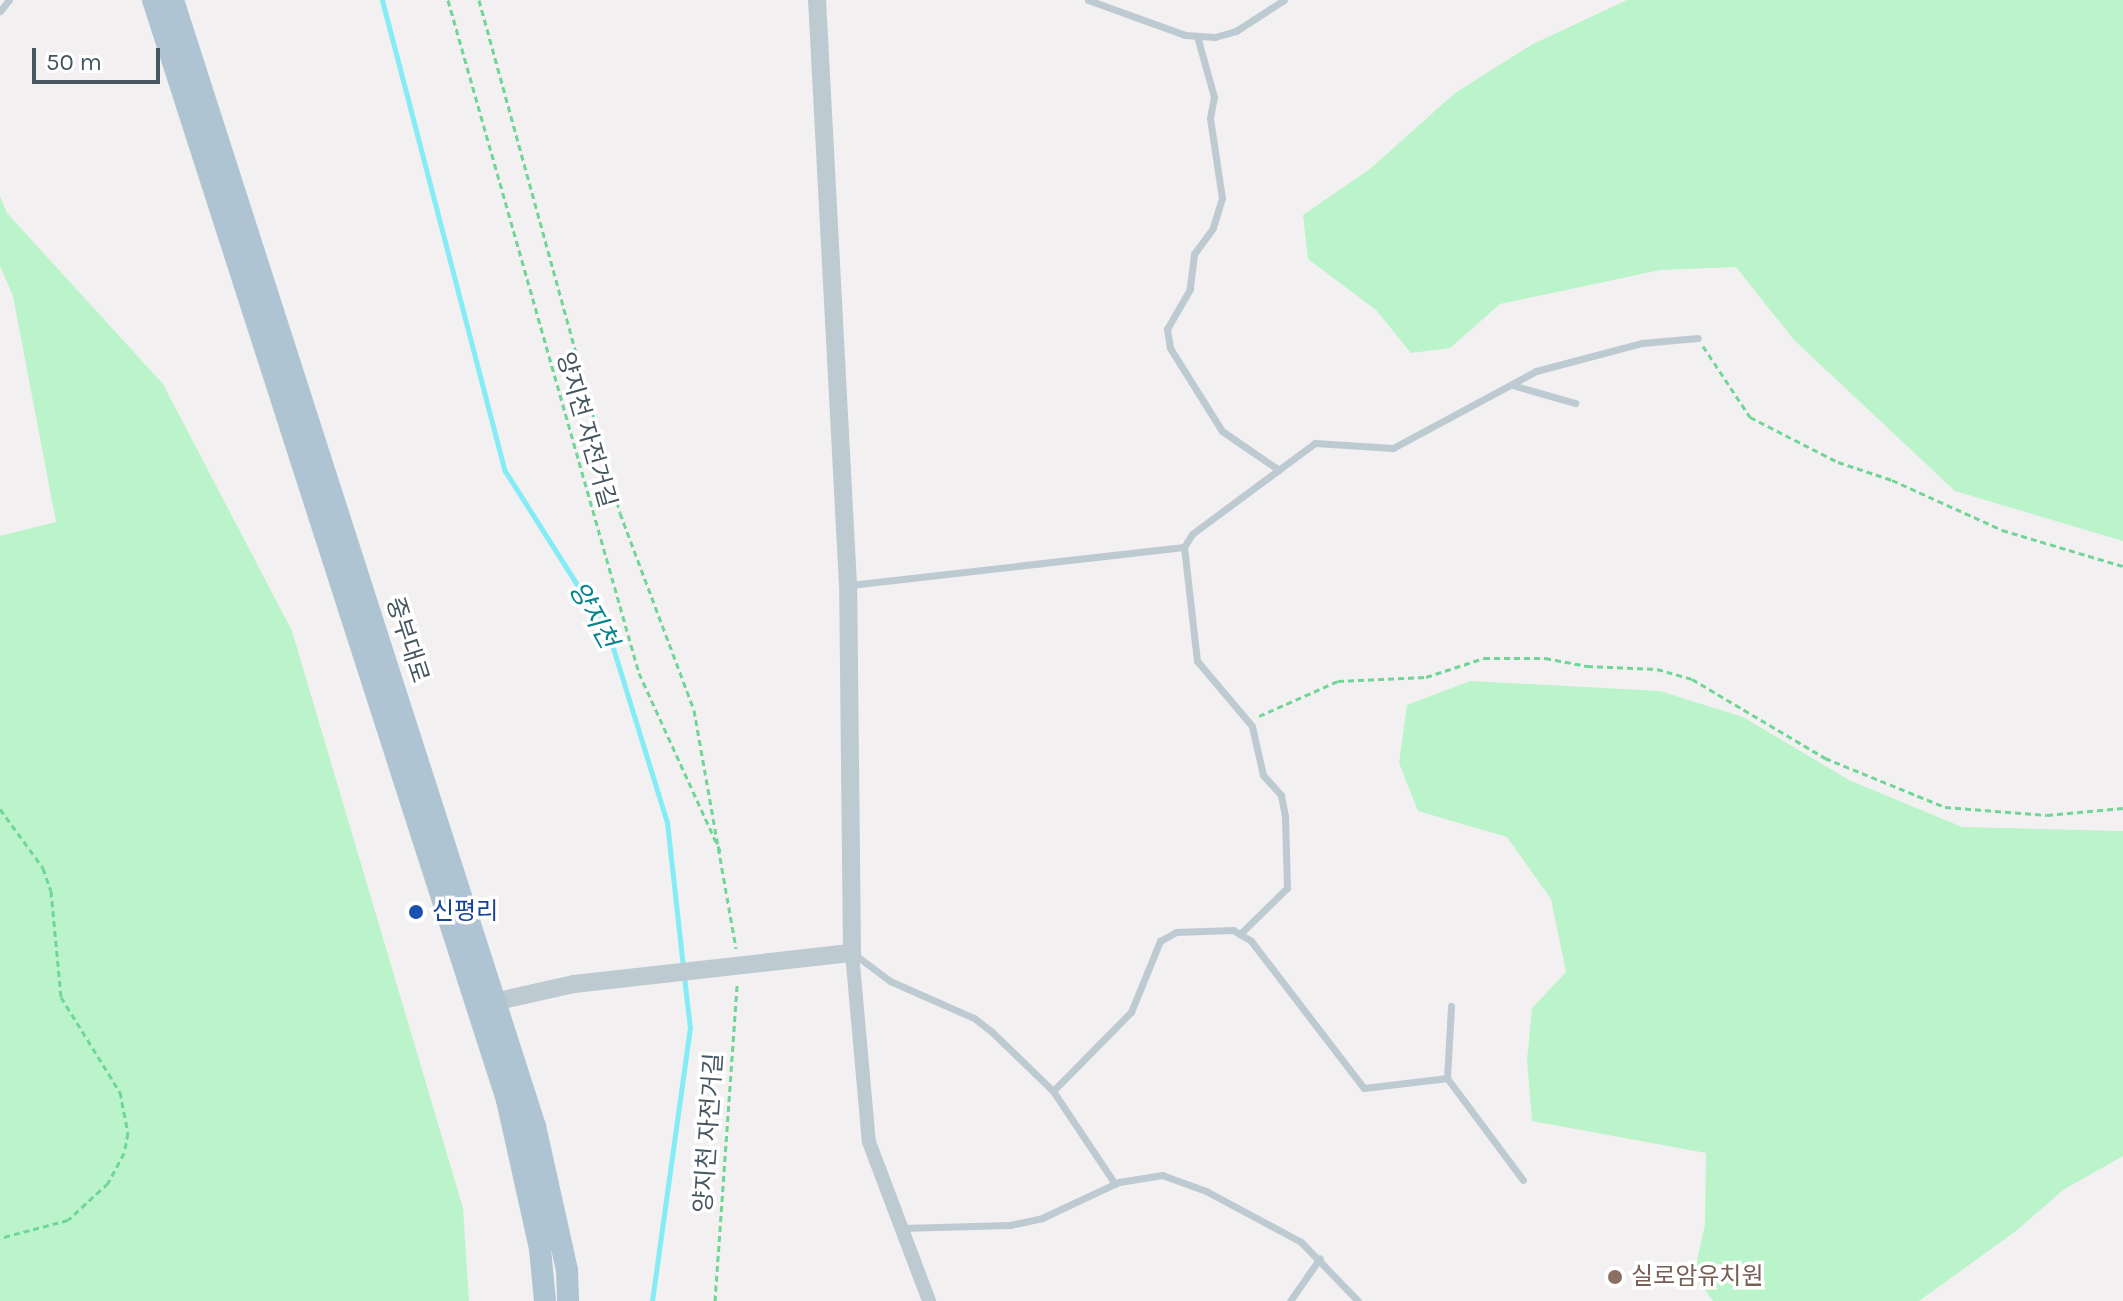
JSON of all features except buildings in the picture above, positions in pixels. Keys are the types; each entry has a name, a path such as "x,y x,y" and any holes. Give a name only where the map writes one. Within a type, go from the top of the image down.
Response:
{"main road":[{"name":"중부대로","path":"153,0 485,1004 535,1126 567,1270 568,1301"},
{"name":"중부대로","path":"173,0 485,1004 540,1249 545,1301"}],"street":[{"path":"817,0 848,585 852,953 869,1142 929,1301"},
{"path":"485,1004 574,984 852,953"}],"lane":[{"path":"0,11 9,0"},
{"path":"1088,0 1197,36 1236,31 1284,0"},
{"path":"1197,36 1214,97 1210,118 1222,198 1213,228 1194,254 1190,289 1167,329 1168,339 1222,431 1279,470"},
{"path":"1240,934 1287,888 1290,875 1281,795 1263,775 1248,721 1197,661 1184,547 1192,534 1315,443 1393,448 1536,371 1642,343 1698,338"},
{"path":"1512,385 1575,403"},
{"path":"848,585 1184,547"},
{"path":"1053,1091 1131,1012 1160,941 1176,932 1233,930 1240,934 1364,1088 1430,1076 1447,1078"},
{"path":"852,953 890,981 974,1018 1053,1091 1115,1184"},
{"path":"1451,1006 1447,1078 1523,1180"},
{"path":"901,1228 1010,1225 1042,1218 1115,1184 1162,1175 1206,1191 1301,1242 1320,1258 1358,1301"},
{"path":"1290,1301 1320,1258"}],"path":[{"name":"양지천 자전거길","path":"448,0 639,673 724,858 732,968 715,1301"},
{"path":"479,0 620,513 694,710 724,858"},
{"path":"1698,338 1750,417 1838,462 1892,480 2002,530 2123,566"},
{"path":"1248,721 1326,684 1376,676 1426,677 1484,658 1545,658 1587,666 1645,667 1692,679 1825,758 1945,807 2047,815 2123,808"},
{"path":"0,809 43,868 51,891 61,997 120,1092 128,1133 108,1183 68,1220 0,1238"}],"green space":[{"path":"1627,0 2123,0 2123,541 1955,491 1794,340 1736,267 1660,270 1500,304 1450,348 1411,353 1376,310 1308,259 1303,215 1370,169 1455,93 1531,45"},
{"path":"0,196 7,213 163,384 292,631 463,1208 469,1301 0,1301 0,536 56,522 13,296 0,266"},
{"path":"1470,681 1660,691 1743,717 1849,780 1962,827 2123,831 2123,1156 2063,1190 2016,1231 1919,1301 1713,1301 1694,1275 1705,1224 1706,1153 1532,1121 1527,1060 1532,1008 1566,972 1551,899 1507,837 1418,811 1399,763 1407,705"}],"waterway":[{"name":"양지천","path":"382,0 505,471 609,635 667,822 683,967"},
{"name":"양지천","path":"652,1301 690,1028 684,977"}],"place":[{"name":"신평리","path":"416,912"},
{"name":"실로암유치원","path":"1615,1277"}]}
